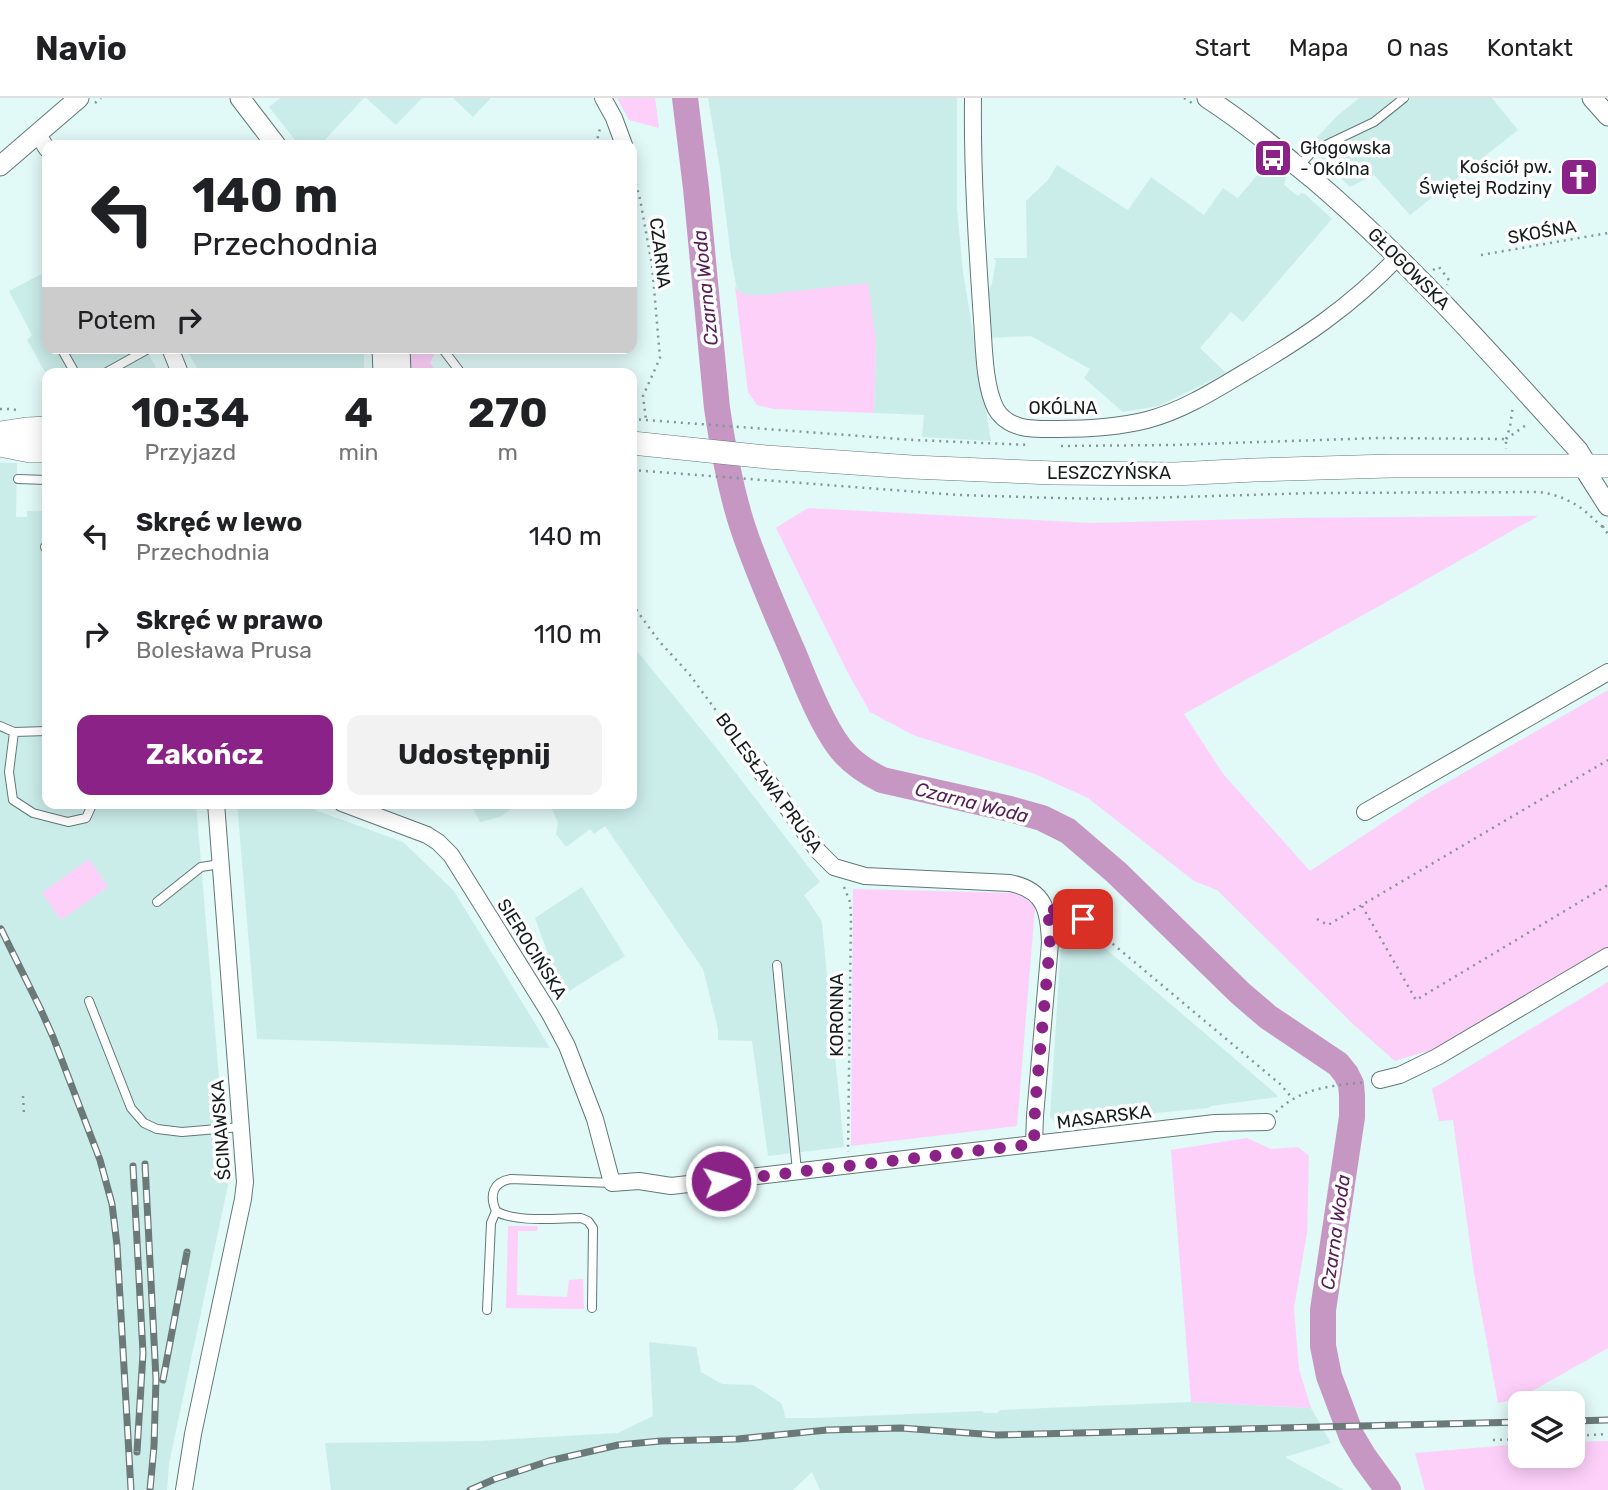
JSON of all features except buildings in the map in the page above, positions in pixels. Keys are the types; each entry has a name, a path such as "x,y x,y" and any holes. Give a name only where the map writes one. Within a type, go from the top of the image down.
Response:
{"main road":[{"path":"0,433 42,428"},
{"name":"LESZCZYŃSKA","path":"637,443 766,457 950,470 1175,474 1390,466 1597,466"},
{"path":"0,445 42,451"}],"street":[{"path":"43,140 79,98"},
{"path":"240,98 272,140"},
{"path":"603,98 622,140"},
{"name":"OKÓLNA","path":"972,98 976,241 988,381 996,408 1004,418 1015,425 1047,429 1104,427 1146,420 1186,405 1239,377 1311,332 1357,297 1398,257"},
{"name":"GŁOGOWSKA","path":"1207,98 1298,167 1398,257 1597,466 1588,476 1608,506"},
{"path":"1592,98 1608,116"},
{"path":"3,157 42,141"},
{"path":"1365,813 1608,672"},
{"name":"BOLESŁAWA PRUSA","path":"755,764 814,847 836,868 881,877 1022,885 1040,898 1045,908"},
{"name":"ŚCINAWSKA","path":"184,1490 193,1434 243,1199 245,1174 216,809"},
{"name":"SIEROCIŃSKA","path":"358,809 430,836 452,856 567,1046 595,1119 612,1183"},
{"path":"1034,1144 1050,943 1049,920 1045,908"},
{"path":"1380,1080 1400,1075 1437,1057 1608,956"},
{"name":"MASARSKA","path":"612,1183 641,1181 668,1187 1215,1123 1267,1122"}],"lane":[{"path":"1298,167 1314,151 1374,122 1404,98"},
{"path":"114,368 139,354"},
{"path":"447,354 457,368"},
{"path":"18,479 42,480"},
{"path":"0,726 14,732 42,731"},
{"path":"14,732 9,772 13,800 33,813 68,822 86,818 90,809"},
{"path":"157,902 201,867 220,864"},
{"path":"777,965 797,1172"},
{"path":"89,1001 128,1102 144,1123 157,1129 182,1132 241,1126"},
{"path":"487,1310 491,1223 496,1211 492,1195 495,1187 503,1180 511,1179 612,1183"},
{"path":"496,1211 503,1216 517,1218 581,1218 588,1221 593,1228 593,1308"}],"path":[{"path":"598,140 600,124"},
{"name":"CZARNA","path":"637,189 652,265 660,358 643,397 646,420"},
{"name":"SKOŚNA","path":"1480,255 1608,233"},
{"path":"0,409 23,411"},
{"path":"1055,445 1378,438 1506,439 1544,411"},
{"path":"637,419 915,440 1041,445"},
{"path":"1506,439 1506,466"},
{"path":"637,470 958,495 1114,499 1313,493 1539,492 1555,495 1573,504 1608,534"},
{"path":"1603,527 1608,523"},
{"name":"BOLESŁAWA PRUSA","path":"637,611 659,641 690,675 755,764"},
{"path":"1317,919 1328,925 1608,760"},
{"name":"KORONNA","path":"836,868 850,902 851,915 848,1166"},
{"path":"1362,906 1416,1000 1608,886"},
{"path":"1045,908 1083,919 1280,1084 1293,1099"},
{"path":"1267,1122 1293,1099 1320,1087 1380,1080"},
{"path":"23,1096 24,1114"},
{"path":"1585,1435 1608,1434"},
{"path":"1493,1440 1508,1439"}],"shaded area":[{"path":"280,98 364,98 325,140 295,140 269,107"},
{"path":"366,98 422,98 396,125"},
{"path":"453,98 491,98 473,117"},
{"path":"617,98 655,98 659,128 629,120"},
{"path":"708,98 957,98 957,209 963,272 991,441 922,437 924,415 874,413 876,341 762,295 744,295 737,290"},
{"path":"1359,98 1492,98 1518,130 1410,215 1374,175 1350,187 1308,147 1338,115"},
{"path":"1268,162 1286,177 1284,185 1298,196 1305,194 1332,219 1243,322 1231,312 1200,348 1226,373 1159,406 1123,412 1084,378 1090,369 1031,336 989,338 988,292 996,261 993,258 1027,258 1026,201 1048,180 1057,165 1128,210 1151,177 1204,215 1223,188 1238,198"},
{"path":"42,274 42,354 148,354 156,367 43,368 27,340 32,335 9,291"},
{"path":"868,283 876,341 874,413 774,409 757,405 748,392 735,286 743,294 761,295"},
{"path":"189,354 364,354 364,368 197,368"},
{"path":"407,354 434,354 430,363 434,368 407,368"},
{"path":"0,463 17,463 16,517 27,517 27,511 42,511 42,809 197,809 228,1185 169,1464 167,1490 0,1490"},
{"path":"808,508 1091,523 1538,516 1184,714 1224,775 1310,871 1425,795 1608,690 1608,948 1444,1046 1395,1061 1355,1026 1217,890 1194,881 1088,798 1035,774 913,735 870,712 776,528"},
{"path":"637,651 820,882 804,895 822,924 844,1147 768,1156 752,1041 718,1040 718,1029 703,969 605,826 594,834 590,829 566,847 556,834 558,822 552,809 637,809"},
{"path":"238,809 312,809 403,842 454,891 550,1048 257,1039"},
{"path":"473,809 511,809 500,817 480,822"},
{"path":"89,859 108,887 61,920 42,893"},
{"path":"582,887 625,956 563,995 535,918"},
{"path":"853,889 1015,893 1035,907 1017,1126 851,1146"},
{"path":"1079,926 1278,1097 1208,1108 1056,1123 1050,1117 1062,928"},
{"path":"1608,982 1608,1348 1532,1391 1508,1391 1508,1401 1498,1403 1474,1273 1453,1120 1439,1121 1432,1089"},
{"path":"1247,1138 1271,1149 1298,1147 1309,1156 1307,1233 1294,1308 1299,1369 1311,1408 1191,1402 1171,1150"},
{"path":"508,1226 538,1226 537,1231 518,1231 517,1295 567,1297 569,1280 583,1279 584,1309 506,1308"},
{"path":"649,1342 696,1347 701,1372 722,1384 753,1385 781,1403 785,1418 982,1411 997,1413 1000,1410 1191,1402 1311,1408 1331,1443 1285,1457 1344,1490 820,1490 812,1472 793,1490 331,1490 325,1443 479,1441 618,1433 653,1416"},
{"path":"1608,1441 1608,1490 1425,1490 1415,1453 1508,1445 1508,1468 1585,1468 1585,1442"}],"waterway":[{"name":"Czarna Woda","path":"685,98 724,453 738,513 754,559 820,714 844,753 882,780 1010,809 1042,818 1068,831 1117,873 1240,993 1268,1017 1338,1064 1346,1074 1351,1084 1352,1117 1323,1310 1323,1346 1329,1376 1352,1437 1388,1490"}],"railway":[{"path":"1,929 53,1037 100,1160 112,1204 117,1245 131,1490"},
{"path":"145,1164 156,1379 150,1490"},
{"path":"133,1166 143,1353 137,1452"},
{"path":"163,1380 187,1252"},
{"path":"1585,1421 1608,1420"},
{"path":"470,1490 549,1461 618,1445 738,1439 827,1430 901,1428 996,1435 1508,1422"}],"place":[{"name":"Głogowska - Okólna","path":"1273,158"},
{"name":"Kościół pw. Świętej Rodziny","path":"1579,177"}],"route":[{"path":"721,1181 1034,1144 1050,943 1049,920 1045,908 1083,919"}]}
